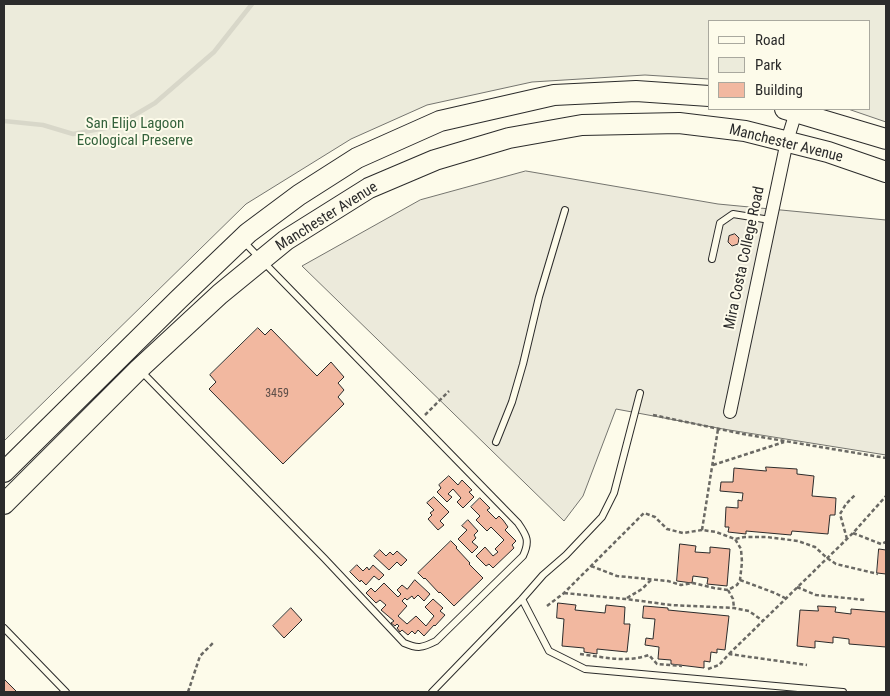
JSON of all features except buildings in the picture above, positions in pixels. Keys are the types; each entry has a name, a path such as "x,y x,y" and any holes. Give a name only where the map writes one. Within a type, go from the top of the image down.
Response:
{"main road":[{"name":"Manchester Avenue","path":"4,472 242,239 266,218 357,158 440,122 554,95 636,91 708,96"},
{"name":"Manchester Avenue","path":"791,110 886,139"},
{"name":"Manchester Avenue","path":"4,504 139,369 220,294 286,240 368,188 435,160 509,138 582,125 679,124 746,131 828,152 886,172"}],"street":[{"name":"Mira Costa College Road","path":"730,412 787,141 791,110"}],"lane":[{"path":"496,442 512,402 539,297 565,210"},
{"path":"712,259 720,222 733,214 770,220"},
{"path":"139,369 404,643 415,648 424,647 436,641 523,556 528,546 527,536 518,523 242,239"},
{"path":"432,692 543,575 566,555 602,517 614,493 640,393"},
{"path":"522,599 549,651 585,669 842,692"},
{"path":"4,628 66,692"}],"path":[{"path":"419,421 449,391"},
{"path":"654,415 785,442 886,458"},
{"path":"702,530 718,429"},
{"path":"712,466 785,442"},
{"path":"847,539 840,514 855,495"},
{"path":"701,668 710,669 719,665 853,533 886,496"},
{"path":"546,606 564,594 644,514 655,517 666,529 683,533 702,530 716,532 735,539 767,537 798,541 815,547 836,564 878,574"},
{"path":"853,533 881,544 886,542"},
{"path":"591,566 618,576 668,581 681,585 693,583 728,590 737,585 740,580 741,548 735,539"},
{"path":"626,599 642,589 652,579"},
{"path":"740,580 786,598"},
{"path":"797,587 816,595 866,600"},
{"path":"728,590 733,600 734,608"},
{"path":"564,594 671,605 734,608 749,611 763,621"},
{"path":"188,692 200,656 213,643"},
{"path":"580,654 624,660 642,658 649,655 657,664 683,666"},
{"path":"729,654 807,665"}],"green space":[{"name":"San Elijo Lagoon Ecological Preserve","path":"4,4 886,4 886,122 851,110 870,110 870,20 708,20 708,79 645,75 532,82 427,105 351,139 246,204 4,441"}],"shaded area":[{"path":"526,171 718,204 886,220 886,455 723,429 616,409 583,496 564,521 302,266 420,200"}],"waterway":[{"path":"4,121 43,125 73,134 116,126 155,103 214,52 252,4"}]}
